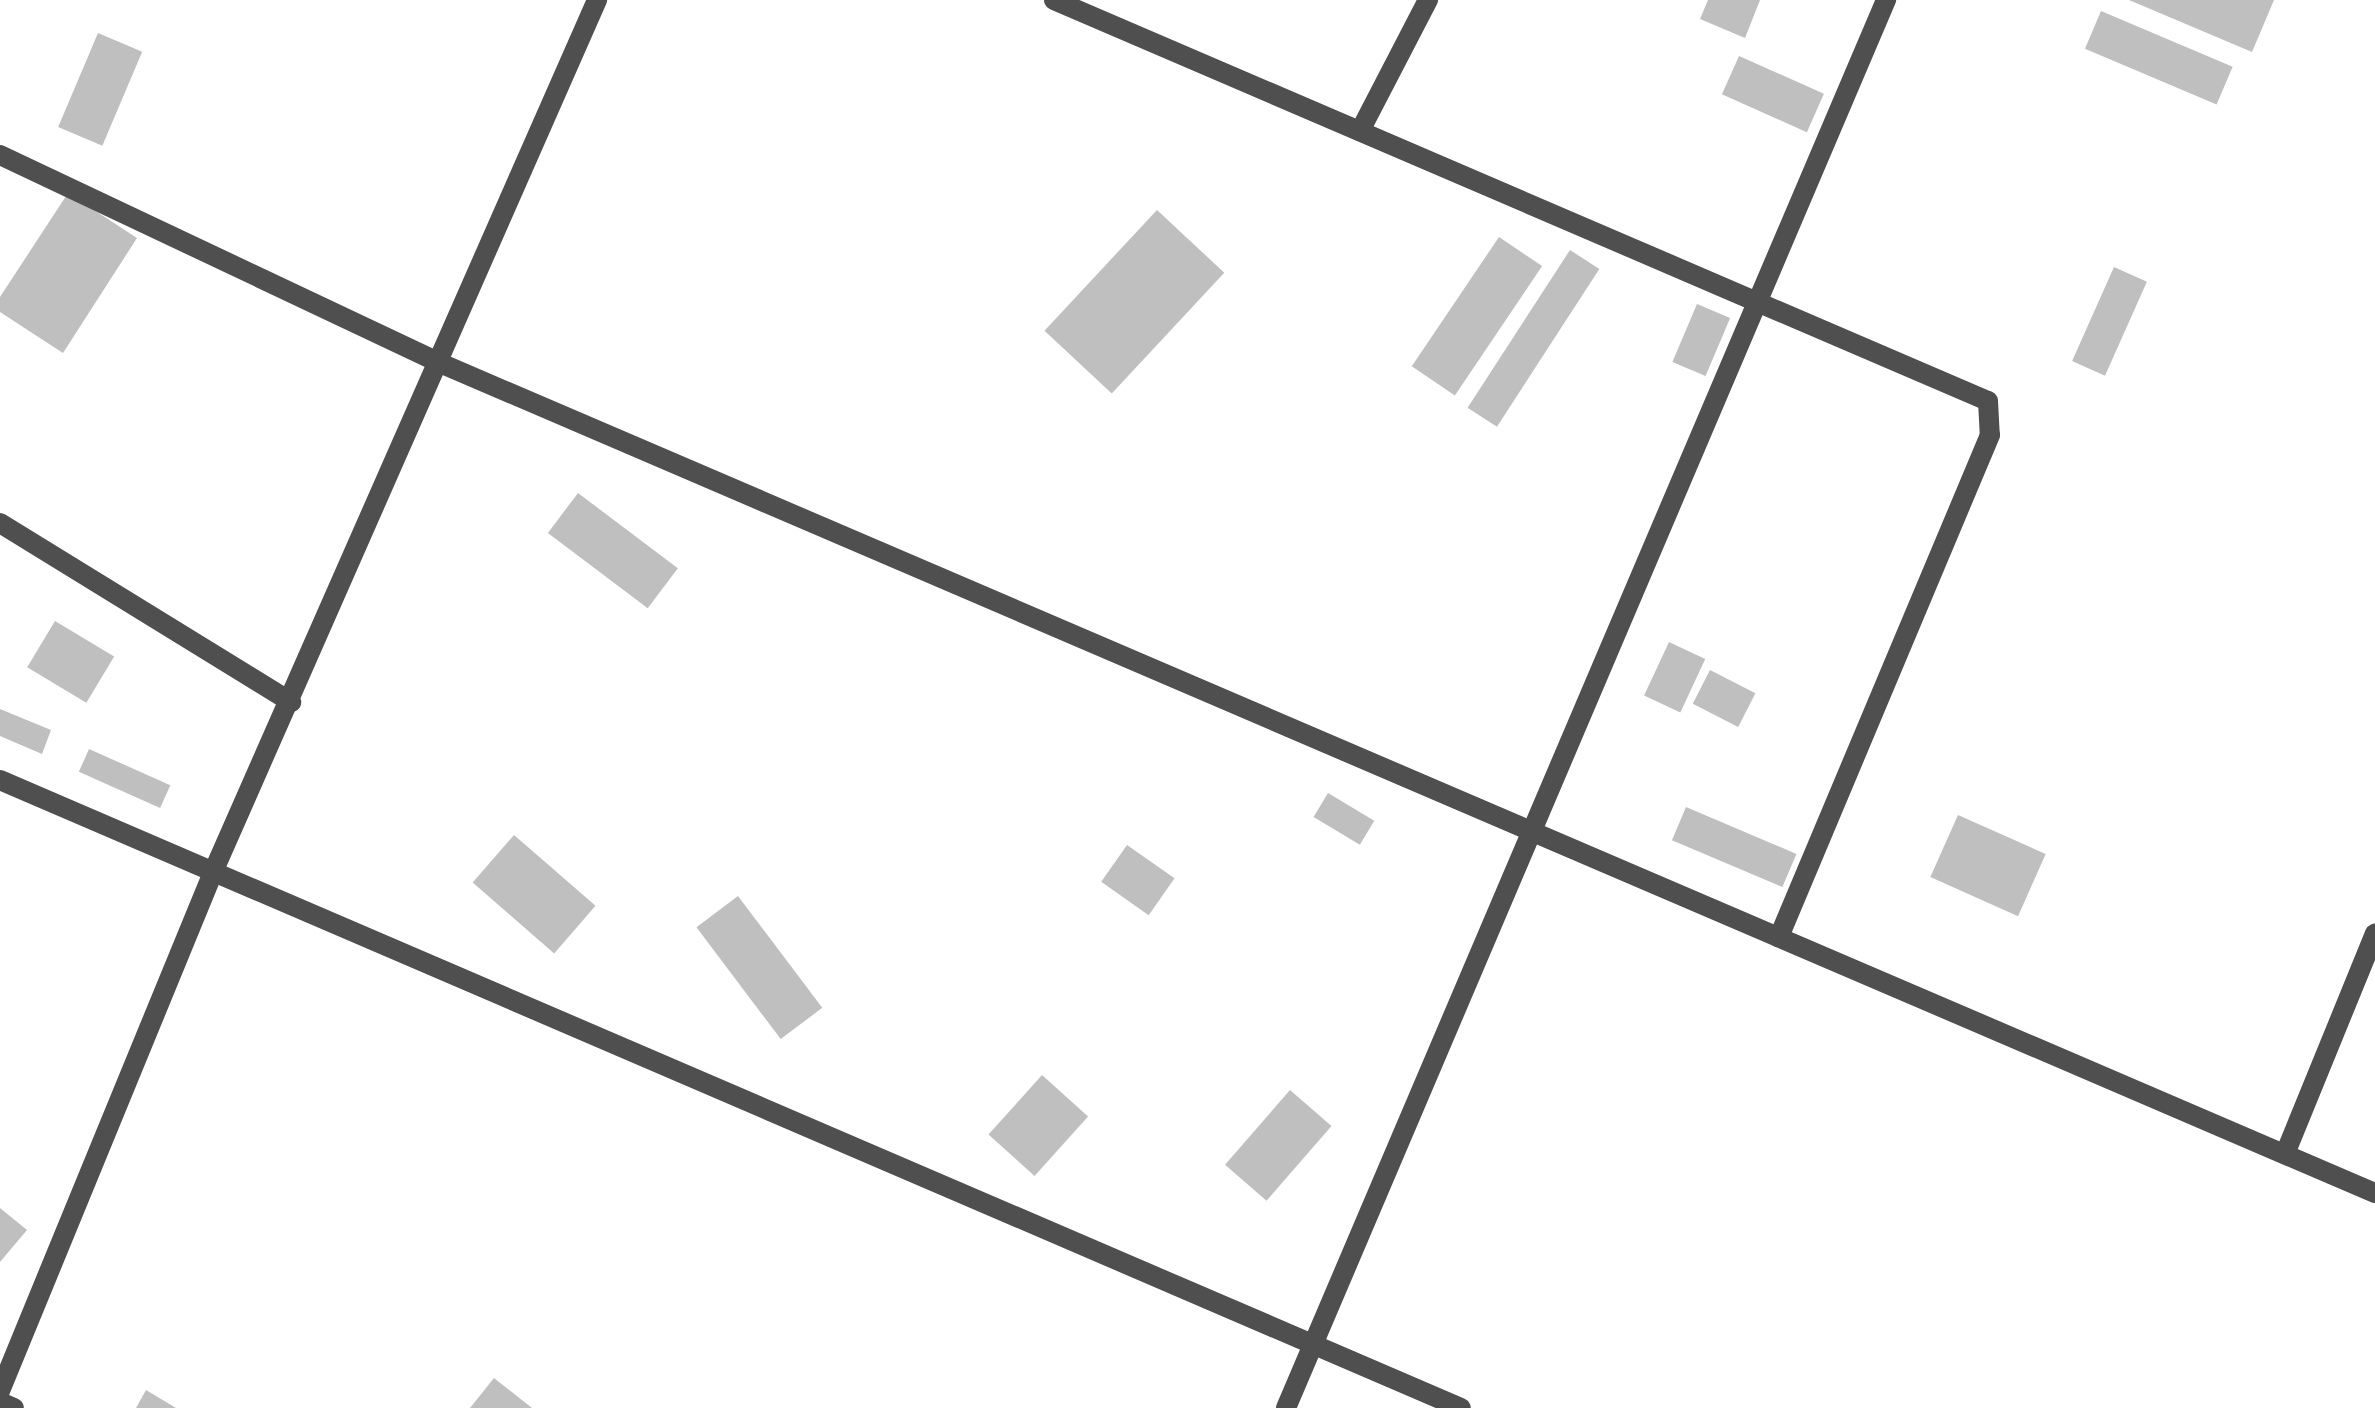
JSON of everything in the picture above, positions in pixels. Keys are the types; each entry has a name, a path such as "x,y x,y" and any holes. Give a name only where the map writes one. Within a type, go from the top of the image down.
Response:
{"street":[{"path":"0,1390 214,870 440,363 596,0"},
{"path":"1054,0 1092,8 1360,131 1988,401 1990,434 1779,937"},
{"path":"1360,131 1428,0"},
{"path":"1286,1408 1886,0"},
{"path":"0,155 440,363 2375,1193"},
{"path":"0,523 291,702"},
{"path":"0,780 1462,1408"},
{"path":"2285,1154 2375,934"},
{"path":"0,1402 14,1408"}],"building":[{"path":"1708,0 1760,0 1745,38 1700,19"},
{"path":"2129,0 2274,0 2252,52"},
{"path":"2101,11 2233,67 2217,105 2085,49"},
{"path":"98,33 142,52 102,146 58,127"},
{"path":"1739,56 1824,94 1807,132 1722,94"},
{"path":"68,193 137,238 63,353 0,312 0,297"},
{"path":"1157,210 1224,273 1112,393 1044,331"},
{"path":"1499,237 1542,266 1455,395 1412,366"},
{"path":"1570,250 1599,269 1497,427 1468,408"},
{"path":"2114,267 2147,282 2105,376 2072,361"},
{"path":"1697,304 1730,318 1706,376 1672,362"},
{"path":"578,493 678,568 648,608 548,533"},
{"path":"55,621 114,657 86,703 27,667"},
{"path":"1669,642 1705,659 1680,712 1644,695"},
{"path":"1710,670 1755,693 1738,727 1693,704"},
{"path":"0,709 51,730 42,754 0,736"},
{"path":"89,749 170,785 160,808 79,772"},
{"path":"1328,793 1374,821 1360,845 1314,817"},
{"path":"1686,807 1796,854 1782,887 1672,840"},
{"path":"1958,815 2046,854 2018,916 1930,877"},
{"path":"514,835 596,906 554,953 473,883"},
{"path":"1127,845 1175,878 1149,915 1101,882"},
{"path":"738,896 822,1008 781,1039 696,927"},
{"path":"1042,1075 1088,1116 1035,1176 988,1134"},
{"path":"1290,1090 1332,1126 1267,1201 1225,1165"},
{"path":"0,1208 27,1230 0,1262"},
{"path":"494,1378 532,1408 470,1408"},
{"path":"146,1390 176,1408 136,1408"}]}
